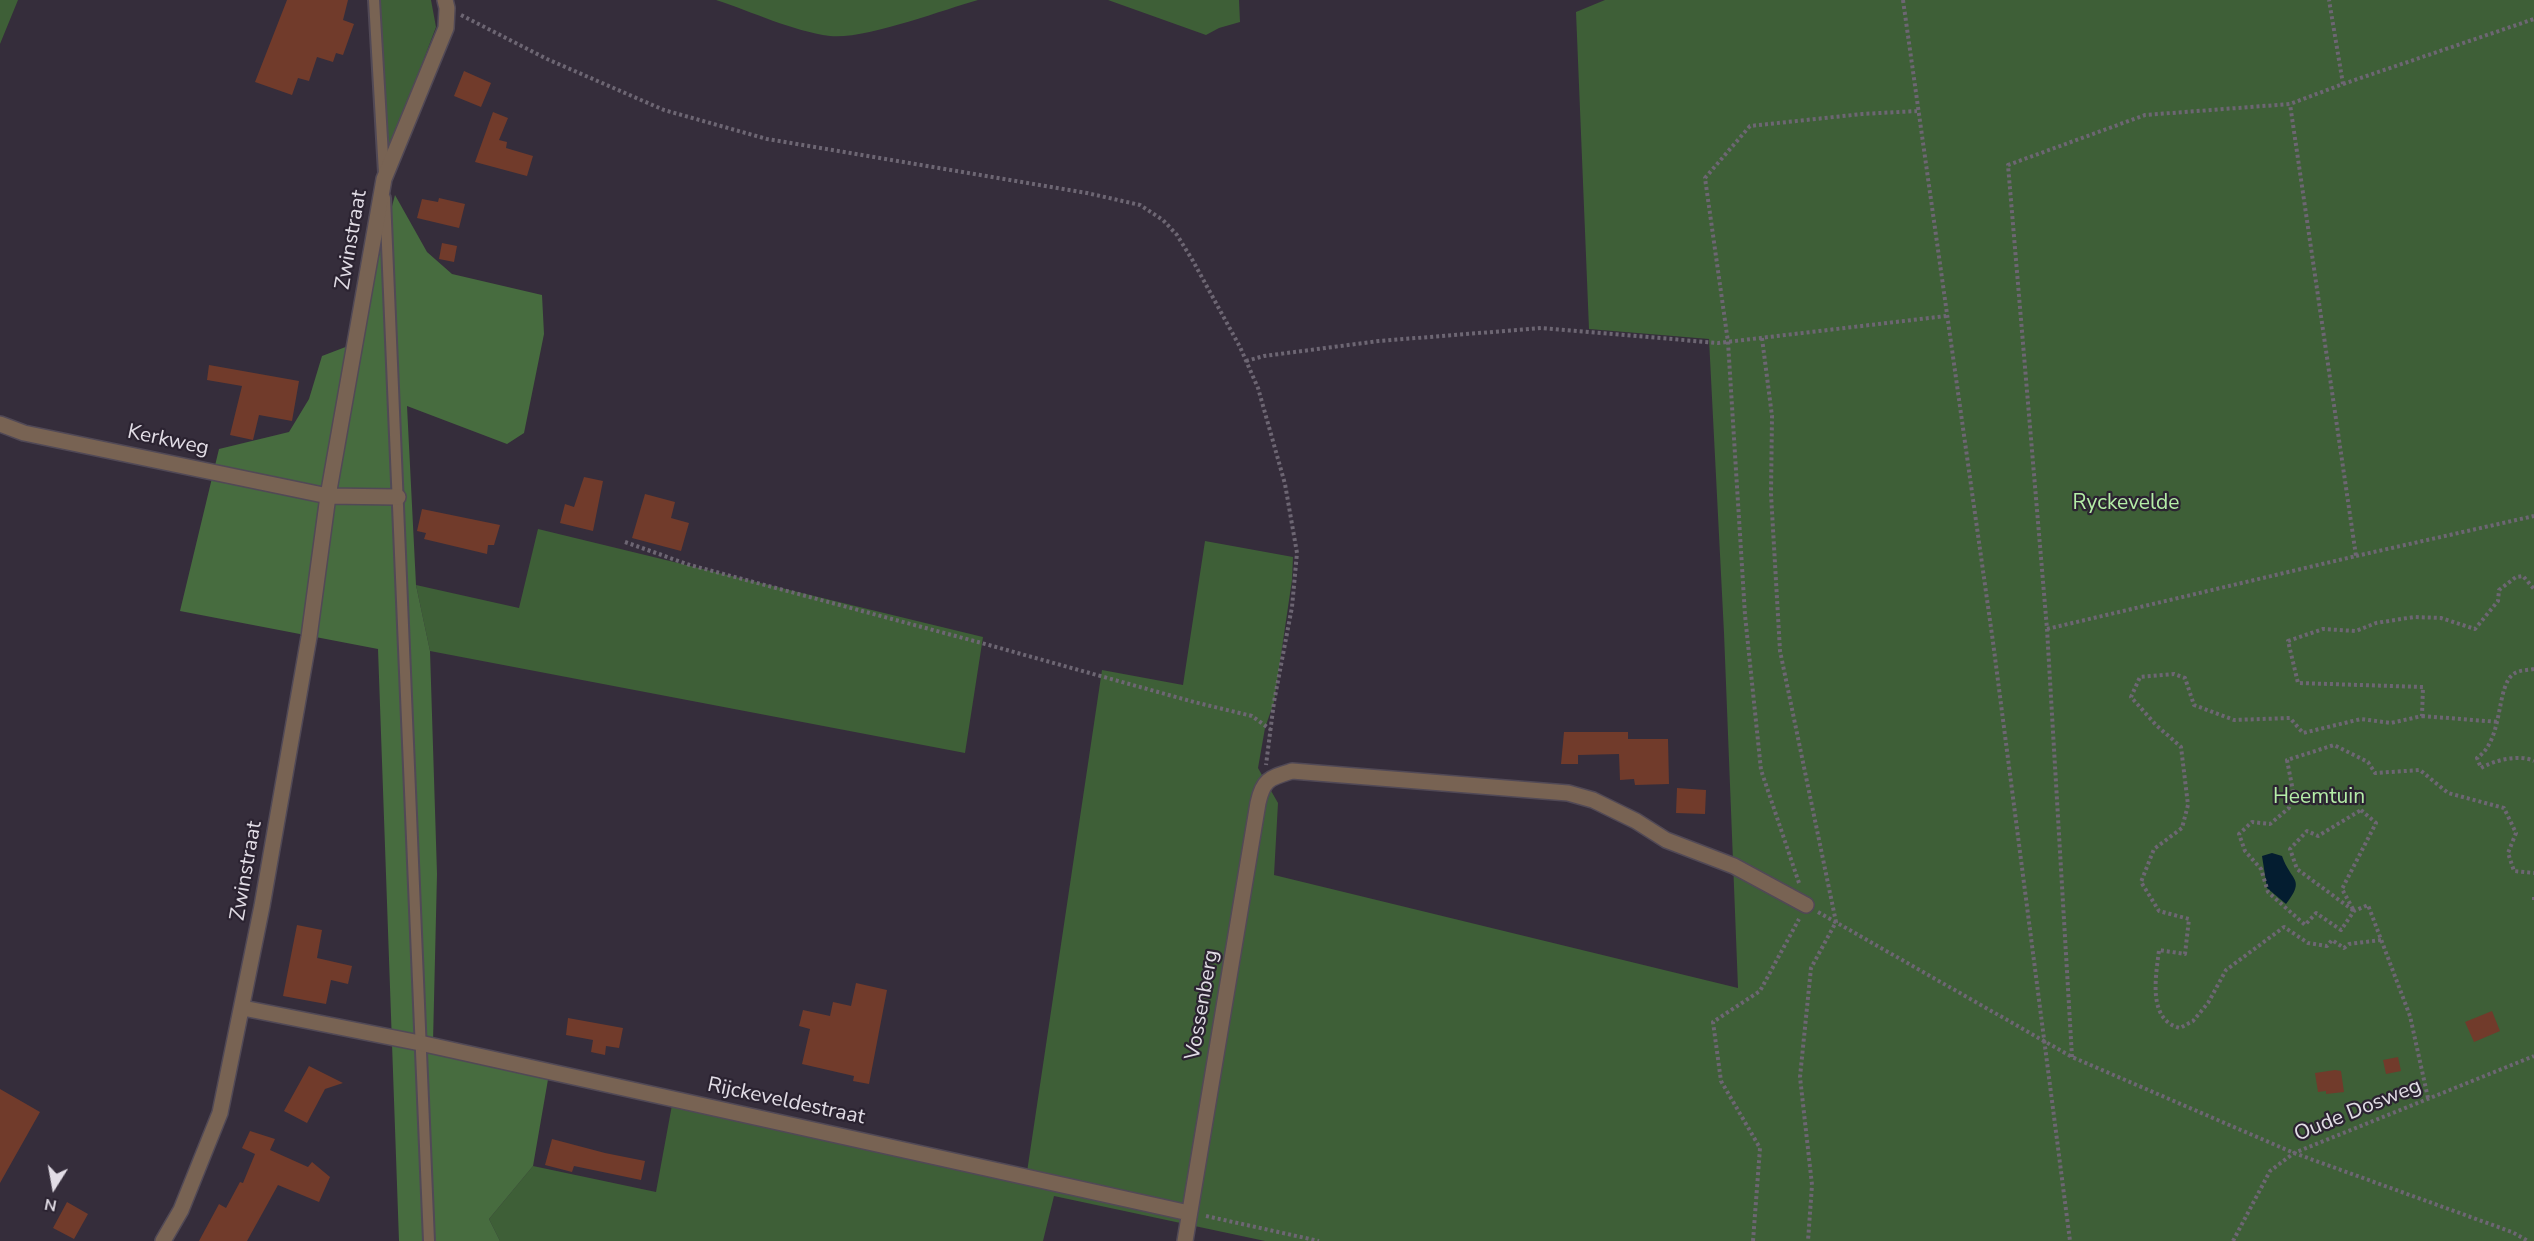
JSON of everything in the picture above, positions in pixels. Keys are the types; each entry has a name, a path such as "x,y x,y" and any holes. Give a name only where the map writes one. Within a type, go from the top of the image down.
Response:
{"street":[{"name":"Zwinstraat","path":"164,1241 181,1210 220,1113 243,1008 307,648 328,496 384,179 446,28 446,4"},
{"name":"Kerkweg","path":"0,424 24,433 328,496"},
{"path":"328,496 398,497"},
{"path":"1269,779 1292,771 1550,790 1593,800 1636,821 1666,840 1734,866 1806,905"},
{"name":"Vossenberg","path":"1185,1241 1258,803 1261,788 1269,779"},
{"name":"Rijckeveldestraat","path":"243,1008 420,1043 1189,1213"}],"lane":[{"path":"374,0 384,179 429,1241"}],"path":[{"path":"1903,0 1993,642 2070,1241"},
{"path":"2329,0 2343,84"},
{"path":"446,4 547,59 664,110 767,140 1052,186 1140,205 1155,213 1177,235 1193,261 1246,361 1258,387 1285,484 1297,553 1292,607 1274,702 1265,772 1269,779"},
{"path":"2072,1056 2047,629 2008,165 2145,115 2289,104 2534,20"},
{"path":"2289,104 2356,556"},
{"path":"1917,111 1862,114 1750,126 1706,178 1728,342 1745,615 1761,770 1806,905 2044,1043 2294,1153 2512,1232 2528,1241"},
{"path":"1246,361 1264,356 1379,341 1542,328 1728,342 1946,316"},
{"path":"1762,338 1772,416 1771,494 1780,651 1836,922 1811,968 1800,1077 1812,1185 1808,1241"},
{"path":"2047,629 2534,516"},
{"path":"625,542 690,565 1252,716 1271,730"},
{"path":"2422,716 2423,687 2298,683 2288,641 2323,628 2356,631 2376,623 2414,617 2441,618 2475,629 2498,601 2499,590 2516,577 2523,576 2534,589"},
{"path":"2534,669 2516,672 2509,679 2502,701 2499,722 2486,751 2476,758 2481,768 2489,763 2525,756 2534,761"},
{"path":"2382,940 2349,944 2344,948 2332,940 2326,946 2308,944 2284,927 2226,970 2208,1003 2193,1021 2180,1028 2170,1025 2163,1019 2154,984 2159,950 2185,954 2189,919 2159,911 2141,882 2154,849 2182,828 2188,805 2181,747 2156,725 2131,697 2140,677 2174,674 2185,678 2194,705 2234,720 2290,718 2303,733 2361,719 2391,723 2422,716 2499,722"},
{"path":"2428,1098 2410,1016 2368,905 2354,911 2340,930 2316,913 2305,925 2268,892 2260,869 2245,851 2239,834 2252,822 2271,824 2289,808 2293,791 2287,760 2334,745 2368,762 2375,773 2420,770 2448,793 2504,808 2516,833 2508,853 2514,871 2534,873"},
{"path":"2361,810 2376,824 2342,889 2354,911 2297,869 2290,849 2307,831 2318,836 2361,810"},
{"path":"2534,897 2534,903"},
{"path":"1753,1241 1760,1148 1721,1081 1713,1022 1760,991 1806,905"},
{"name":"Oude Dosweg","path":"2233,1241 2270,1171 2294,1153 2534,1056"},
{"path":"1189,1213 1319,1241"}],"green space":[{"path":"0,0 18,0 0,44"},
{"path":"378,0 431,0 436,27 391,146 386,145"},
{"path":"716,0 978,0 882,29 845,36 830,36 801,30"},
{"path":"1108,0 1239,0 1240,22 1219,28 1206,35"},
{"name":"Ryckevelde","path":"1605,0 2534,0 2534,1241 1265,1241 1054,1196 1043,1241 500,1241 489,1219 533,1166 656,1192 672,1105 1027,1172 1102,670 1183,685 1205,541 1293,557 1292,580 1274,702 1265,728 1258,768 1278,803 1274,875 1738,988 1724,633 1709,339 1589,329 1576,12"},
{"path":"395,195 427,252 452,274 542,295 544,334 524,433 507,444 407,406 416,585 430,651 437,874 433,1042 550,1068 533,1166 489,1219 500,1241 399,1241 378,649 180,611 219,449 289,432 309,399 322,356 356,343"},
{"path":"538,529 983,637 965,753 430,651 416,585 519,608"}],"water":[{"path":"2272,853 2282,856 2295,880 2295,889 2286,904 2267,888 2262,856"}],"building":[{"path":"287,0 348,0 343,20 354,24 343,55 336,53 333,62 317,57 309,81 298,78 292,95 255,82"},
{"path":"464,71 491,83 481,107 454,96"},
{"path":"493,112 508,118 499,140 507,142 506,148 533,156 527,176 475,162"},
{"path":"439,198 465,204 459,228 417,218 422,199 438,202"},
{"path":"442,243 457,246 454,262 439,259"},
{"path":"209,365 299,381 292,421 259,415 253,440 230,435 242,386 207,380"},
{"path":"584,477 603,481 593,531 560,523 565,504 574,507"},
{"path":"645,494 675,502 671,518 689,523 681,551 632,538"},
{"path":"422,509 500,525 494,545 488,545 487,554 424,539 426,533 417,531"},
{"path":"1564,732 1628,732 1628,739 1668,739 1669,784 1635,785 1634,779 1620,780 1619,754 1578,755 1578,764 1561,764"},
{"path":"1677,788 1706,790 1705,814 1676,813"},
{"path":"297,925 322,930 317,958 352,966 348,984 331,980 326,1004 283,996"},
{"path":"856,983 887,990 869,1084 853,1081 854,1076 802,1064 810,1029 799,1026 803,1010 830,1016 833,1002 851,1006"},
{"path":"2492,1011 2500,1031 2474,1042 2465,1022"},
{"path":"568,1018 623,1028 619,1048 606,1046 605,1055 591,1052 593,1040 566,1035"},
{"path":"2398,1057 2401,1071 2386,1074 2383,1060"},
{"path":"309,1066 343,1083 325,1089 307,1123 284,1111"},
{"path":"2341,1071 2344,1092 2326,1094 2326,1091 2318,1092 2315,1073"},
{"path":"0,1089 40,1112 0,1183"},
{"path":"250,1131 275,1139 270,1150 308,1167 312,1162 330,1177 319,1202 278,1185 247,1241 199,1241 219,1204 226,1208 240,1182 243,1183 255,1154 242,1148"},
{"path":"552,1139 645,1161 641,1180 574,1166 572,1172 545,1165"},
{"path":"67,1202 88,1214 74,1239 53,1228"}],"park label":[{"name":"Heemtuin","path":"2319,798"}]}
